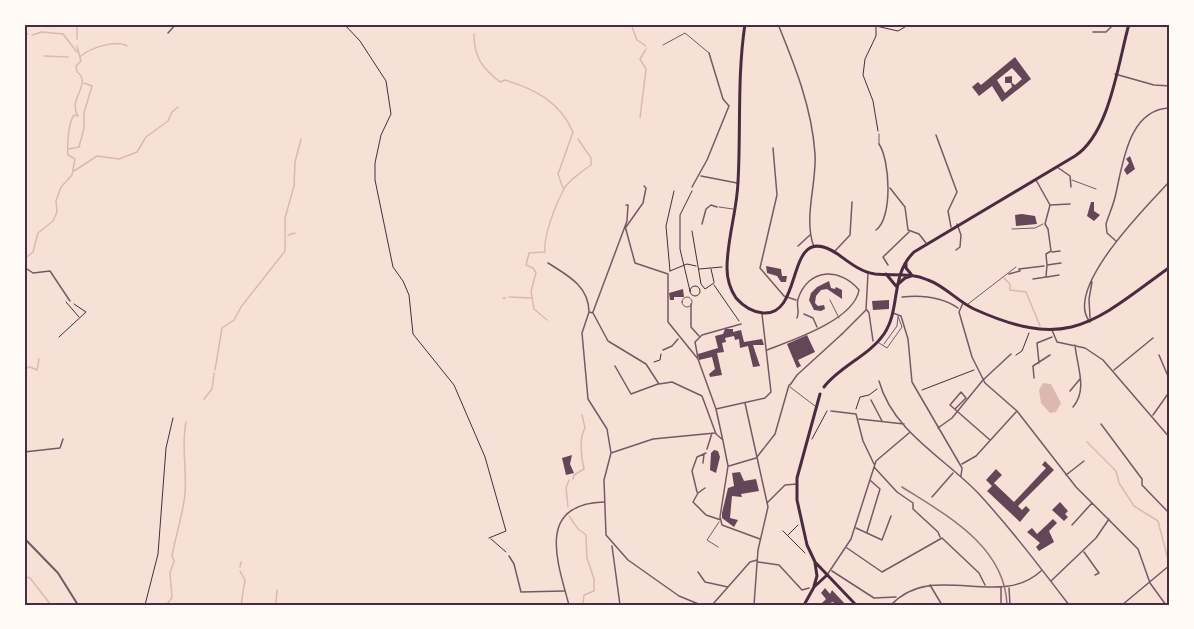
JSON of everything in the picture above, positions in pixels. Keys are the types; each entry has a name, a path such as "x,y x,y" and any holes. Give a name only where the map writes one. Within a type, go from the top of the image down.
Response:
{"main road":[{"path":"745,24 739,68 738,183 727,267 734,295 746,306 762,313 778,310 788,298 800,258 814,247 826,248 835,252 868,272 900,273 935,283 965,304 1006,322 1030,329 1052,330 1090,322 1112,310 1170,267"},
{"path":"824,387 888,327 895,314 896,286 906,261 926,243 1057,166 1081,151 1093,140 1100,126 1129,24"},
{"path":"906,261 906,268 912,276"},
{"path":"886,274 896,286"},
{"path":"896,286 905,278 912,276"},
{"path":"820,394 815,406 797,484 802,522 810,553 815,562 856,605"},
{"path":"804,605 817,576 815,562"},
{"path":"811,588 826,576"}],"street":[{"path":"168,33 176,24"},
{"path":"778,24 804,92 813,139 815,169 810,235 814,247"},
{"path":"1093,32 1106,32 1114,24"},
{"path":"692,187 729,106 723,99 709,53"},
{"path":"1115,74 1154,86 1170,86"},
{"path":"1117,241 1107,232 1106,224 1128,143 1148,115 1156,110 1170,108"},
{"path":"936,135 957,192 948,211 951,227"},
{"path":"876,230 885,217 888,187 879,144"},
{"path":"773,148 777,195 760,268 788,298 798,300"},
{"path":"1057,166 1072,180 1071,187"},
{"path":"699,176 738,183"},
{"path":"1035,179 1050,205 1045,224 1048,229 1050,252"},
{"path":"1090,322 1089,299 1093,278 1117,241 1170,181"},
{"path":"625,227 643,203 646,188 644,186"},
{"path":"888,187 905,207 909,231"},
{"path":"835,252 851,233 852,201"},
{"path":"626,204 628,208 625,227 593,313 612,345 646,364 659,384"},
{"path":"1050,205 1070,204"},
{"path":"702,224 706,209 711,205 717,207"},
{"path":"956,250 960,247 961,236 957,224"},
{"path":"625,227 635,264 668,274 668,322 698,359"},
{"path":"909,231 919,234 926,243"},
{"path":"888,265 884,256 909,231"},
{"path":"798,246 810,235"},
{"path":"1046,277 1046,254 1060,252"},
{"path":"548,263 573,279 587,297 589,312 582,333 588,399 607,429 611,453 604,480 604,502 606,535 612,545 637,567 692,602 713,604 750,562 757,561 778,565 802,590 811,588"},
{"path":"1010,274 1020,271 1019,269 1061,263"},
{"path":"24,267 33,273 48,270 70,301"},
{"path":"868,272 866,309 869,313 875,341"},
{"path":"767,350 839,318 856,301 859,290 852,281 836,273 821,275 806,286 798,300 797,318"},
{"path":"1033,279 1059,275"},
{"path":"902,297 918,296 944,301 959,309 967,343 983,380 1017,411 1066,475 1141,553 1150,583 1166,605"},
{"path":"691,304 693,313 691,327 699,336"},
{"path":"959,309 965,304"},
{"path":"728,466 756,458 775,434 789,385 866,309"},
{"path":"589,312 593,313"},
{"path":"716,409 765,398 771,392 762,313"},
{"path":"804,314 813,318 818,327"},
{"path":"895,314 902,318 908,339 910,374 917,392 960,465 960,477"},
{"path":"721,520 728,466 716,409 698,359 695,342 699,336 741,324"},
{"path":"1052,330 1052,336 1057,342 1075,344 1093,352 1114,370 1170,438"},
{"path":"1039,363 1037,343 1052,336"},
{"path":"662,352 679,338"},
{"path":"1114,370 1153,338"},
{"path":"1073,407 1081,392 1075,344"},
{"path":"938,429 983,380 1011,354"},
{"path":"1034,378 1033,367 1050,355"},
{"path":"1159,355 1170,381"},
{"path":"615,366 631,394 672,382 702,396 716,434"},
{"path":"1070,391 1081,378"},
{"path":"879,381 910,433 977,492 1069,605"},
{"path":"1152,417 1170,391"},
{"path":"956,410 966,398 961,392 950,405 990,440"},
{"path":"871,400 882,422"},
{"path":"745,403 768,509 760,539 753,605"},
{"path":"831,411 856,414 863,441 874,466 897,492 913,503 913,509 938,531 940,538 979,573 985,585"},
{"path":"960,465 976,456 1017,411"},
{"path":"859,419 904,425"},
{"path":"1101,424 1142,479 1142,485 1170,514"},
{"path":"611,453 653,439 713,432 723,441"},
{"path":"707,449 713,432"},
{"path":"826,576 847,548 856,527 874,466 910,433"},
{"path":"24,452 60,448 63,439"},
{"path":"698,493 692,471 697,456 705,453 703,463"},
{"path":"1066,475 1084,461"},
{"path":"932,497 954,472"},
{"path":"867,532 880,489 870,480"},
{"path":"766,503 785,485 797,484"},
{"path":"705,488 698,493 693,502 706,515 721,520 729,529 760,539"},
{"path":"569,605 557,561 559,523 574,507 604,502"},
{"path":"1072,525 1093,503"},
{"path":"856,527 882,540 891,516"},
{"path":"1051,581 1083,552 1110,519"},
{"path":"24,538 52,566 78,605"},
{"path":"847,548 882,572 940,538"},
{"path":"612,545 621,605"},
{"path":"1083,552 1099,573 1095,576"},
{"path":"509,556 514,564 520,592 565,591"},
{"path":"1122,605 1170,565"},
{"path":"831,571 874,598 897,598 929,584 1009,587 1027,582 1042,570"},
{"path":"698,572 705,582 729,587"},
{"path":"929,584 942,605"},
{"path":"1000,605 1001,587"},
{"path":"1009,587 1010,605"},
{"path":"891,605 897,598"}],"lane":[{"path":"663,45 686,33 709,53"},
{"path":"879,134 879,144"},
{"path":"1072,180 1096,189"},
{"path":"717,207 735,209"},
{"path":"1012,229 1035,228 1045,224"},
{"path":"965,304 1016,267"},
{"path":"684,298 690,298 691,304 686,307 682,304 684,298"},
{"path":"831,300 839,318"},
{"path":"883,346 897,326 895,314"},
{"path":"875,341 888,347 900,331 901,322 895,314"},
{"path":"789,385 815,406"},
{"path":"717,547 707,540 721,520"},
{"path":"48,570 52,566"}],"path":[{"path":"344,24 360,41 386,81 391,114 381,135 374,172 386,243 393,267 409,295 414,338 454,385 477,436 492,475 506,531 489,538 509,556"},
{"path":"879,134 873,101 864,80 865,59 876,36 876,26 898,31 910,24"},
{"path":"675,191 666,226 670,271 692,264 711,269 727,267"},
{"path":"692,191 680,215 683,265 693,295"},
{"path":"692,231 702,286 705,289 714,283"},
{"path":"711,269 714,283 727,301 730,310 740,322 743,321"},
{"path":"690,291 693,286 699,288 699,294 690,298"},
{"path":"65,300 79,317"},
{"path":"59,337 86,312 70,301"},
{"path":"1017,354 1022,351 1030,329"},
{"path":"654,362 660,360 662,352"},
{"path":"917,392 978,368"},
{"path":"856,414 860,397 869,395 881,386"},
{"path":"810,443 829,409"},
{"path":"145,605 158,554 167,437 173,418"},
{"path":"787,535 802,522"},
{"path":"783,531 806,554 810,553"}],"shaded area":[{"path":"1043,383 1051,384 1061,403 1056,412 1050,413 1041,403 1039,390"}],"building":[{"path":"1015,57 1031,79 1002,102 992,86 979,96 972,87 978,82 981,85","holes":["1012,68 1022,79 1015,85 1012,83 1012,76 1005,77 1005,83 1011,83 1012,87 1005,93 997,80"]},
{"path":"1130,156 1135,169 1127,175 1124,170 1129,163 1126,159"},
{"path":"1091,202 1094,202 1094,211 1100,215 1094,221 1087,216"},
{"path":"1015,215 1035,216 1037,224 1016,226"},
{"path":"766,266 781,269 782,276 787,276 786,282 781,282 777,276 767,273"},
{"path":"829,281 831,288 836,287 842,290 842,299 827,289 821,290 816,296 815,303 818,306 824,305 825,309 814,310 809,300 811,293"},
{"path":"683,289 684,297 674,297 674,300 670,300 669,293"},
{"path":"889,300 889,309 873,310 872,301"},
{"path":"725,329 733,329 733,332 741,330 744,342 762,339 764,345 753,345 760,366 753,367 748,346 740,348 739,339 735,340 734,336 725,338 726,342 722,343 724,352 717,353 722,375 710,377 709,374 715,369 712,357 699,360 698,354 718,348 715,336 723,334"},
{"path":"807,335 815,352 798,360 801,366 797,368 787,344"},
{"path":"714,450 718,451 720,457 716,473 710,470 711,453"},
{"path":"572,455 570,464 574,473 566,475 562,458"},
{"path":"1045,461 1054,470 1018,506 1022,510 1026,506 1030,510 1020,522 987,491 992,486 986,480 996,469 1002,475 994,483 1014,502 1046,468 1042,465"},
{"path":"740,472 744,481 756,479 759,491 741,494 742,497 732,496 730,518 738,520 734,527 722,518 722,513 728,488 734,486 732,473"},
{"path":"1060,502 1068,511 1065,514 1068,517 1064,521 1052,510"},
{"path":"1053,519 1057,523 1049,531 1054,542 1039,551 1036,547 1040,543 1027,532 1032,528 1037,534"},
{"path":"825,588 830,594 832,590 846,605 836,605 833,602 824,605 822,603 826,599 821,593"}],"waterway":[{"path":"77,39 77,24 82,24"},
{"path":"631,24 637,40 646,46"},
{"path":"32,35 42,32 63,34 77,52"},
{"path":"474,34 477,56 494,77 500,82 505,80 536,92 554,105 568,122 573,132 558,174 563,188"},
{"path":"81,56 104,45 117,43 127,46"},
{"path":"24,259 33,252 38,233 53,221 57,212 56,201 61,187 72,175 75,159 68,155 68,135 74,115 78,116 75,104 82,81 76,66 81,61 77,46"},
{"path":"640,118 646,69 640,59 646,49"},
{"path":"44,56 68,57"},
{"path":"69,149 79,147 84,128 84,113 92,86 84,83"},
{"path":"74,171 97,156 119,159 137,152 146,137 168,121 172,112 178,107"},
{"path":"215,370 222,328 234,320 241,307 285,251 285,218 294,186 295,162 301,139"},
{"path":"547,320 534,309 531,291 536,273 533,268 526,265 529,253 545,252 551,220 566,186 591,165 591,158 578,139"},
{"path":"288,235 295,233"},
{"path":"1004,278 1010,284 1010,290 1026,292 1040,326"},
{"path":"509,297 532,298"},
{"path":"24,369 30,367 37,370 39,359"},
{"path":"204,399 212,389 214,373"},
{"path":"573,479 574,475 584,469 581,442 585,428 582,415"},
{"path":"166,605 172,598 170,573 174,561 172,555 185,494 186,422"},
{"path":"1087,442 1116,471 1119,483 1134,506 1158,521 1167,556 1170,558"},
{"path":"568,507 566,488 569,480"},
{"path":"569,516 578,529 586,535 587,558 594,579 594,591 584,595 583,605"},
{"path":"240,567 241,562"},
{"path":"240,571 245,580 241,605"},
{"path":"24,576 30,578 51,605"},
{"path":"276,605 277,590"}],"tram line":[{"path":"902,487 954,521 984,549 996,566 1004,584 1007,605"}]}
